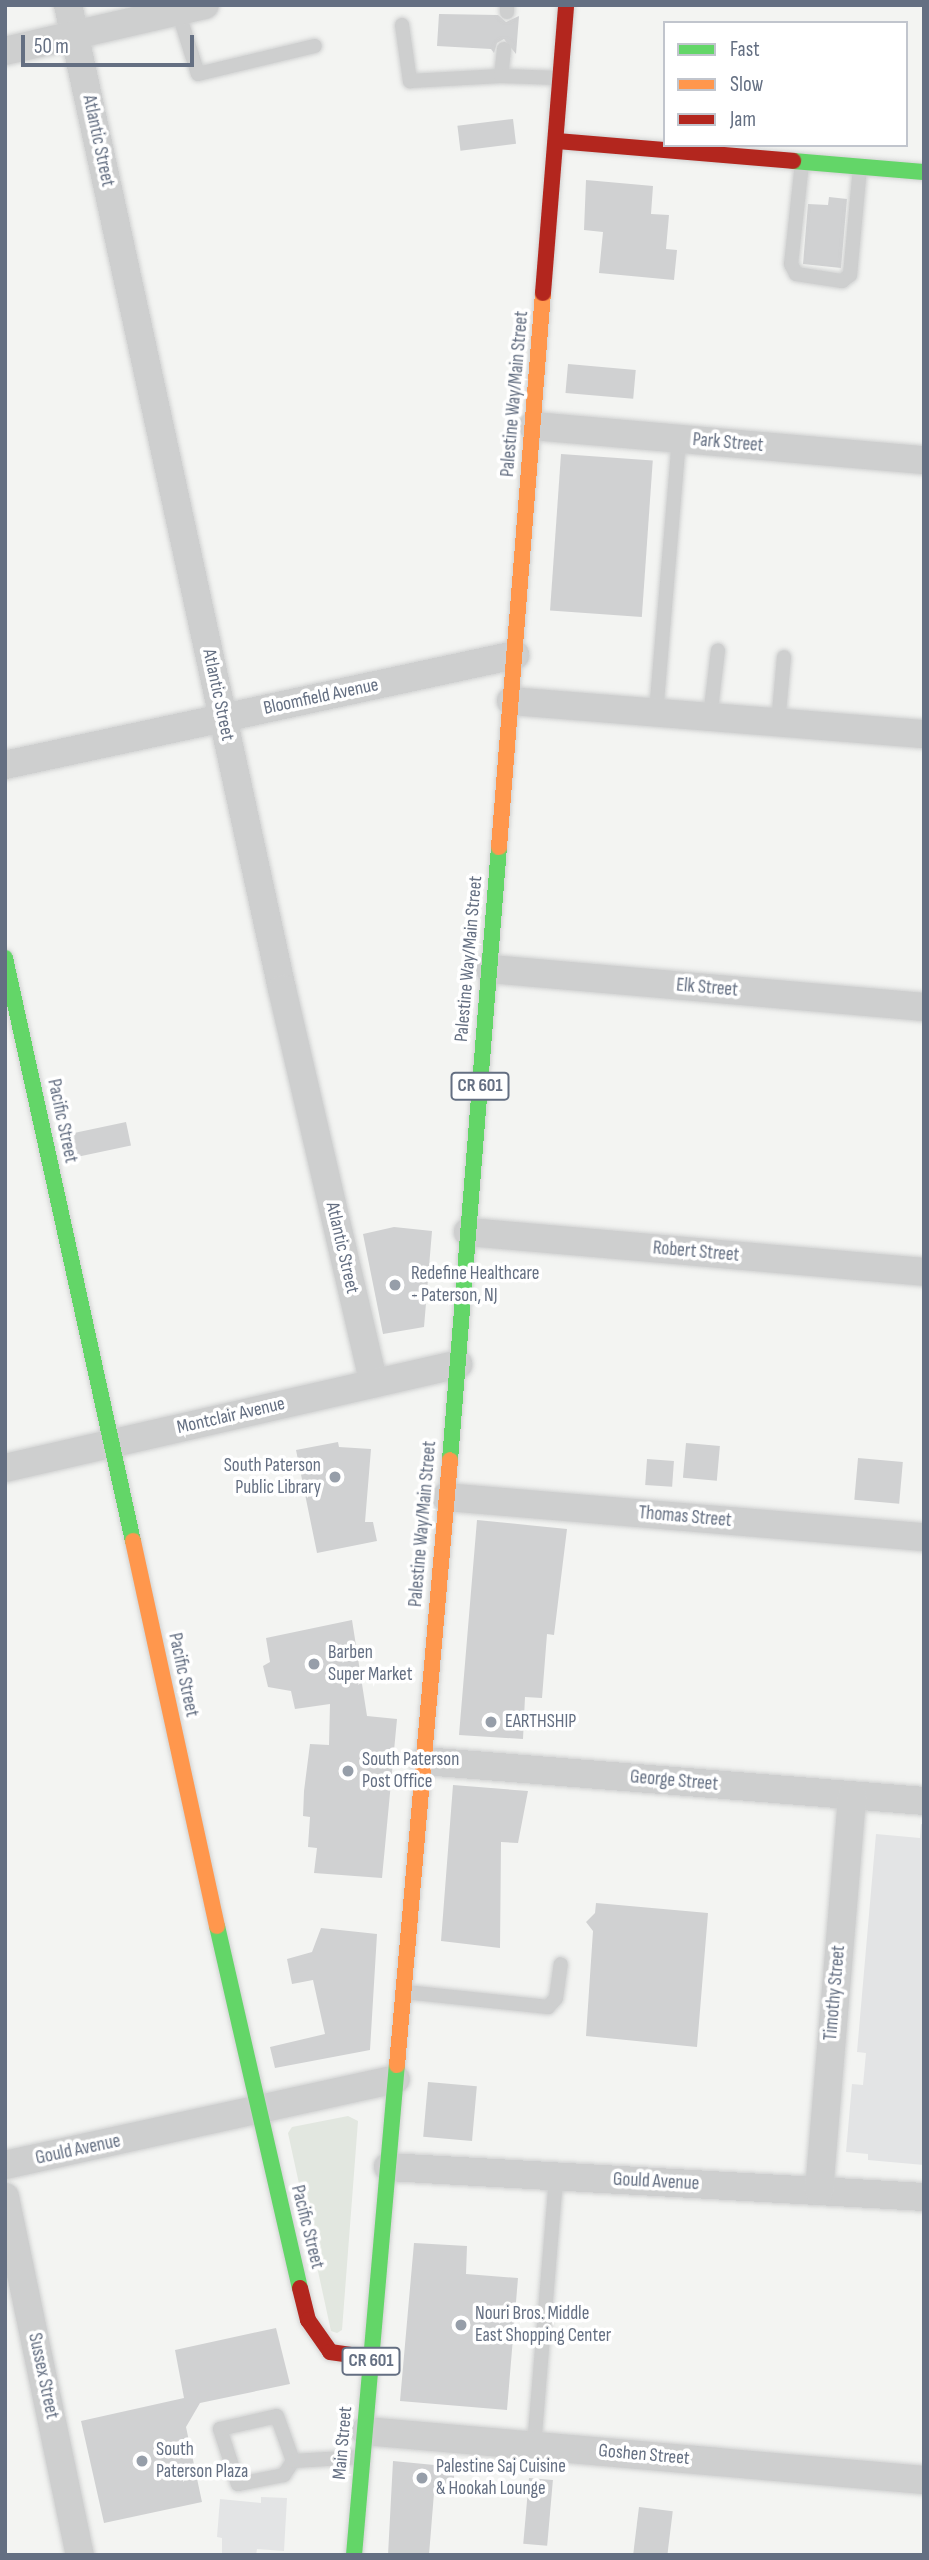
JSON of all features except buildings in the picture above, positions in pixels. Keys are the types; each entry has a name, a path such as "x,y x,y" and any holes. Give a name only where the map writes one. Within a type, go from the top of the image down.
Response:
{"main road":[{"name":"Palestine Way/Main Street","path":"388,2167 458,1364 566,5"},
{"path":"556,141 924,172"},
{"name":"Pacific Street","path":"5,958 257,2110 308,2320 330,2352 372,2358"},
{"name":"Main Street","path":"354,2555 388,2167"}],"street":[{"name":"Atlantic Street","path":"68,5 223,718 374,1383"},
{"path":"5,51 191,8"},
{"name":"Park Street","path":"533,426 924,460"},
{"name":"Bloomfield Avenue","path":"5,765 514,655"},
{"path":"511,701 924,734"},
{"name":"Elk Street","path":"490,969 924,1007"},
{"name":"Robert Street","path":"468,1233 924,1272"},
{"name":"Montclair Avenue","path":"5,1468 458,1364"},
{"name":"Thomas Street","path":"446,1497 924,1537"},
{"name":"George Street","path":"424,1761 924,1801"},
{"name":"Timothy Street","path":"819,2191 852,1796"},
{"name":"Gould Avenue","path":"5,2165 396,2079"},
{"name":"Gould Avenue","path":"388,2167 924,2197"},
{"name":"Sussex Street","path":"5,2197 80,2555"},
{"name":"Goshen Street","path":"364,2444 534,2446 924,2480"}],"lane":[{"path":"191,8 198,74 315,46"},
{"path":"402,25 410,81 501,76 561,78"},
{"path":"501,76 504,49"},
{"path":"802,162 791,264 796,274 842,281 850,275 860,167"},
{"path":"656,713 679,439"},
{"path":"710,717 718,650"},
{"path":"778,723 784,657"},
{"path":"404,1992 548,2007 556,1998 561,1964"},
{"path":"534,2446 556,2176"},
{"path":"293,2461 278,2416 220,2430 238,2484 284,2475 293,2461 364,2444"}],"shaded area":[{"path":"921,1824 924,1825 924,2165 868,2160 868,2154 846,2152 852,2084 863,2085 866,2053 857,2052 876,1834 920,1838"},
{"path":"348,2116 358,2121 342,2330 337,2333 331,2331 288,2133 292,2127"},
{"path":"261,2497 287,2498 284,2551 257,2549 256,2555 222,2555 222,2538 217,2537 220,2499 261,2503"}],"traffic: fast":[{"path":"793,161 924,172"},
{"path":"450,1460 499,847"},
{"path":"5,958 133,1541"},
{"path":"217,1926 300,2288"},
{"path":"354,2555 397,2065"}],"traffic: slow":[{"path":"499,847 543,293"},
{"path":"397,2065 450,1460"},
{"path":"133,1541 217,1926"}],"traffic: jam":[{"path":"543,293 566,5"},
{"path":"556,141 793,161"},
{"path":"300,2288 308,2320 330,2352 372,2358"}],"place":[{"name":"Redefine Healthcare - Paterson, NJ","path":"395,1285"},
{"name":"South Paterson Public Library","path":"335,1477"},
{"name":"Barben Super Market","path":"314,1664"},
{"name":"EARTHSHIP","path":"491,1722"},
{"name":"South Paterson Post Office","path":"348,1771"},
{"name":"Nouri Bros. Middle East Shopping Center","path":"461,2325"},
{"name":"South Paterson Plaza","path":"142,2461"},
{"name":"Palestine Saj Cuisine & Hookah Lounge","path":"422,2478"}]}
